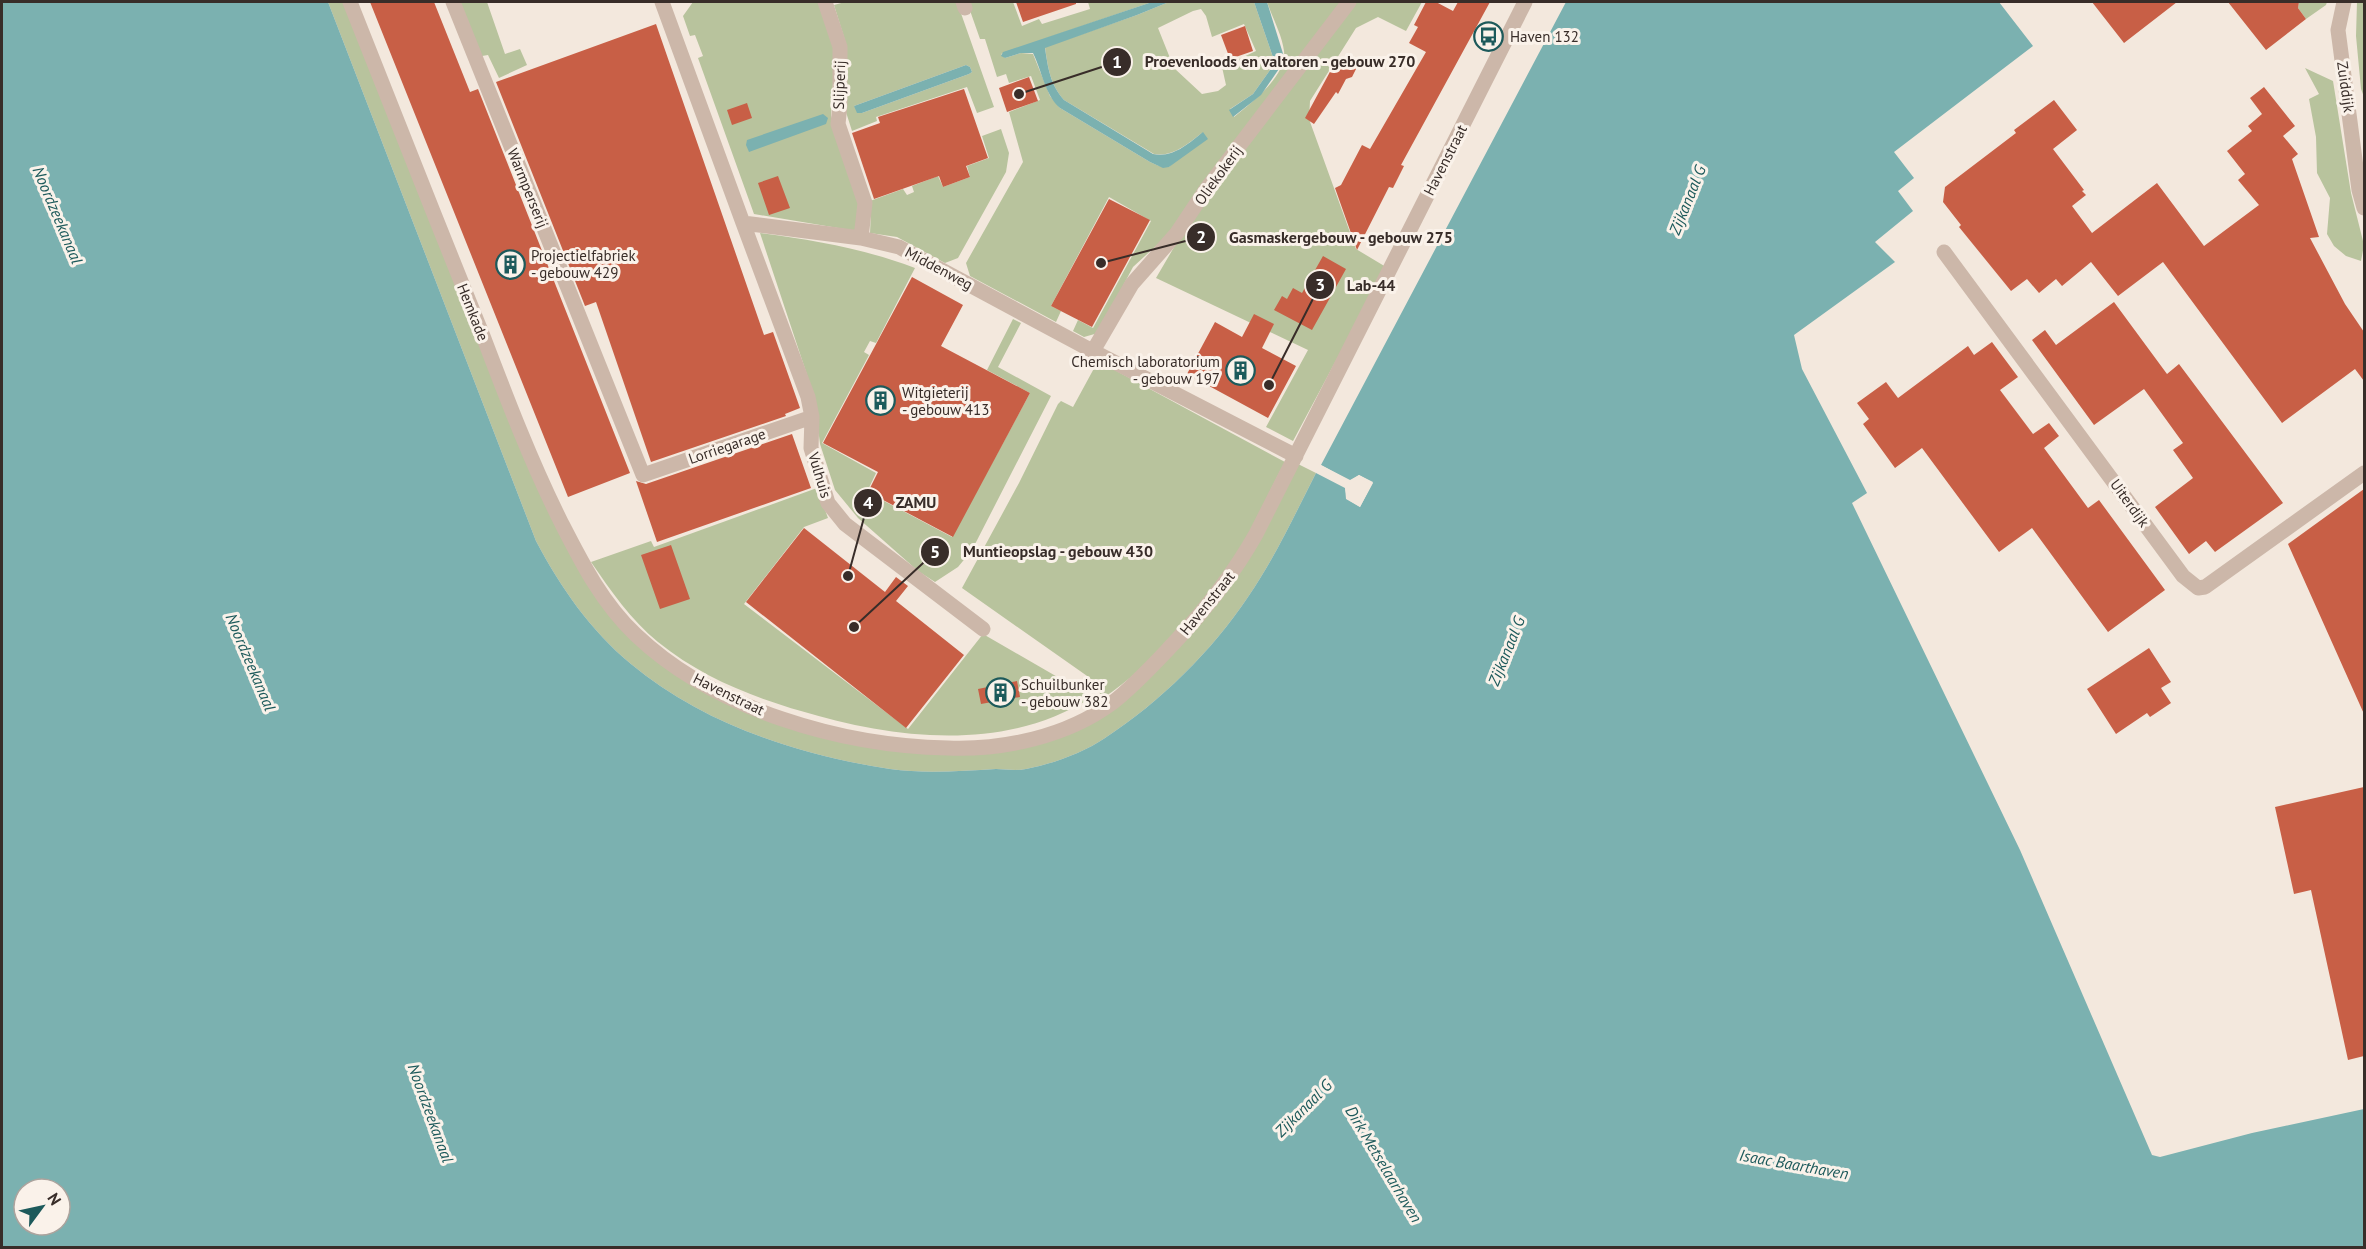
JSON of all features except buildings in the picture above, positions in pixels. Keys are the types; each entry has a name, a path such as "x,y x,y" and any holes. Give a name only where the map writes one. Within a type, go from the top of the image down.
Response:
{"street":[{"name":"Hemkade","path":"350,2 544,486 579,558 615,613"},
{"name":"Warmperserij","path":"453,2 643,475"},
{"name":"Slijperij","path":"825,2 840,47 838,124 865,203 861,238"},
{"name":"Oliekokerij","path":"1093,351 1132,284 1177,233 1207,188 1348,2"},
{"name":"Havenstraat","path":"615,613 662,657 705,686 750,707 853,740 925,748 969,749 1005,746 1070,726 1109,705 1143,677 1208,608 1240,562 1296,456 1524,2"},
{"name":"Zuiddijk","path":"2344,2 2338,30 2359,190 2364,208"},
{"path":"666,3 742,223"},
{"name":"Middenweg","path":"742,223 861,238 899,247 1296,456"},
{"name":"Vulhuis","path":"742,223 808,397 812,417 811,448 828,503 845,524 983,629"},
{"name":"Uiterdijk","path":"1944,252 2183,576 2198,588 2205,587 2364,473"},
{"name":"Lorriegarage","path":"643,475 812,417"}],"green space":[{"path":"328,2 347,2 596,596 712,695 930,752 1079,727 1183,640 1298,464 1316,473 1258,582 1218,637 1165,692 1125,724 1087,748 1057,761 1026,769 903,771 855,763 753,734 689,704 631,664 602,637 566,592 536,541"},
{"path":"460,2 487,2 505,54 520,49 527,65 499,78 488,55 482,56"},
{"path":"693,2 820,2 835,49 831,116 860,206 856,231 754,214 698,58 703,56 695,35 690,36 683,16"},
{"path":"845,2 957,2 994,107 977,113 967,87 876,117 877,121 852,131 845,109 847,47 834,5","holes":["966,65 972,72 969,74 862,113 854,106"]},
{"path":"967,2 1013,2 1022,26 1039,19 1042,24 1090,9 1088,2 1152,2 1001,54 1005,58 1021,53 1033,54 1050,96 1060,108 1150,162 1169,167 1203,132 1174,152 1154,154 1064,100 1053,82 1045,47 1169,2 1254,2 1275,63 1253,94 1230,109 1234,117 1274,79 1283,60 1284,51 1281,39 1267,2 1343,2 1171,232 1133,267 1098,333 1084,337 1073,331 1078,320 1093,328 1151,221 1109,197 1051,306 1061,311 1056,322 970,276 966,263 1023,162 1009,112 1040,100 1031,76 1009,83 1006,74 997,77 985,39 980,39","holes":["1201,9 1206,16 1212,37 1244,24 1256,51 1222,67 1226,85 1218,91 1202,94 1174,68 1158,28 1193,11"]},
{"path":"1354,2 1422,2 1406,31 1378,17 1356,28 1310,101 1309,119 1356,249 1386,267 1293,441 1266,427 1308,350 1156,278 1187,225"},
{"path":"2299,2 2327,2 2306,19 2298,8"},
{"path":"2357,2 2364,2 2364,97 2361,89 2356,36"},
{"path":"2305,68 2333,81 2351,193 2364,245 2361,261 2346,256 2334,246 2327,234 2330,198 2317,173 2316,137 2309,99 2319,94"},
{"path":"1001,129 1009,153 1006,172 958,258 945,263 897,237 870,233 870,201 903,189 907,195 914,192 912,186 938,176 943,187 970,177 967,166 989,158 982,136"},
{"path":"760,233 839,246 877,255 915,268 876,343 870,341 864,352 869,355 822,443 876,473 867,492 952,537 1030,393 987,370 1013,319 1021,323 998,367 1051,396 972,550 958,567 935,582 918,571 858,518 835,490 820,444 814,396"},
{"path":"1098,361 1285,462 1245,540 1227,570 1196,611 1140,669 1103,698 1090,678 962,588 1019,483 1058,404 1061,401 1073,407"},
{"path":"817,488 828,518 804,527 744,604 908,729 983,634 1092,697 1058,715 1023,727 986,733 949,736 911,734 837,721 763,699 726,684 691,665 658,642 630,615 591,562 651,541 654,547"}],"water":[{"path":"2,2 328,2 536,541 577,607 602,637 631,664 689,704 720,720 753,734 821,755 890,769 930,772 1026,769 1067,757 1096,743 1125,724 1165,692 1218,637 1267,567 1316,473 1345,488 1347,499 1360,507 1373,483 1359,475 1350,481 1321,465 1566,2 1999,2 2033,46 1894,152 1914,178 1898,191 1913,211 1875,242 1895,262 1794,335 1802,369 1867,493 1852,503 2020,850 2152,1155 2160,1157 2252,1133 2364,1109 2364,1247 2,1248"},
{"path":"1152,2 1169,2 1045,48 1053,82 1064,100 1153,154 1174,152 1203,132 1208,139 1169,167 1163,168 1060,108 1047,90 1033,53 1021,53 1005,58 1001,56 1003,52"},
{"path":"1254,2 1267,2 1285,60 1261,95 1233,117 1229,110 1253,94 1275,63"},
{"path":"966,65 972,72 969,74 862,113 857,113 854,106"},
{"path":"823,114 828,118 826,124 749,152 746,145 747,140"}],"pier":[{"path":"1319,464 1350,480 1359,475 1373,482 1360,507 1346,499 1345,487 1314,471 1317,470 1347,485 1349,498 1359,503 1369,484 1360,478 1349,483 1320,468"}],"place":[{"name":"Haven 132","path":"1489,36"},
{"name":"Proevenloods en valtoren - gebouw 270","path":"1019,94"},
{"name":"Gasmaskergebouw - gebouw 275","path":"1101,263"},
{"name":"Projectielfabriek - gebouw 429","path":"510,264"},
{"name":"Chemisch laboratorium - gebouw 197","path":"1241,370"},
{"name":"Lab-44","path":"1269,385"},
{"name":"Witgieterij - gebouw 413","path":"881,401"},
{"name":"ZAMU","path":"848,576"},
{"name":"Muntieopslag - gebouw 430","path":"854,627"},
{"name":"Schuilbunker - gebouw 382","path":"1000,693"}],"water label":[{"name":"Zijkanaal G","path":"1687,200"},
{"name":"Noordzeekanaal","path":"58,215"},
{"name":"Zijkanaal G","path":"1506,651"},
{"name":"Noordzeekanaal","path":"251,662"},
{"name":"Zijkanaal G","path":"1303,1108"},
{"name":"Noordzeekanaal","path":"431,1113"},
{"name":"Dirk Metselaarhaven","path":"1384,1164"},
{"name":"Isaac Baarthaven","path":"1794,1164"}]}
